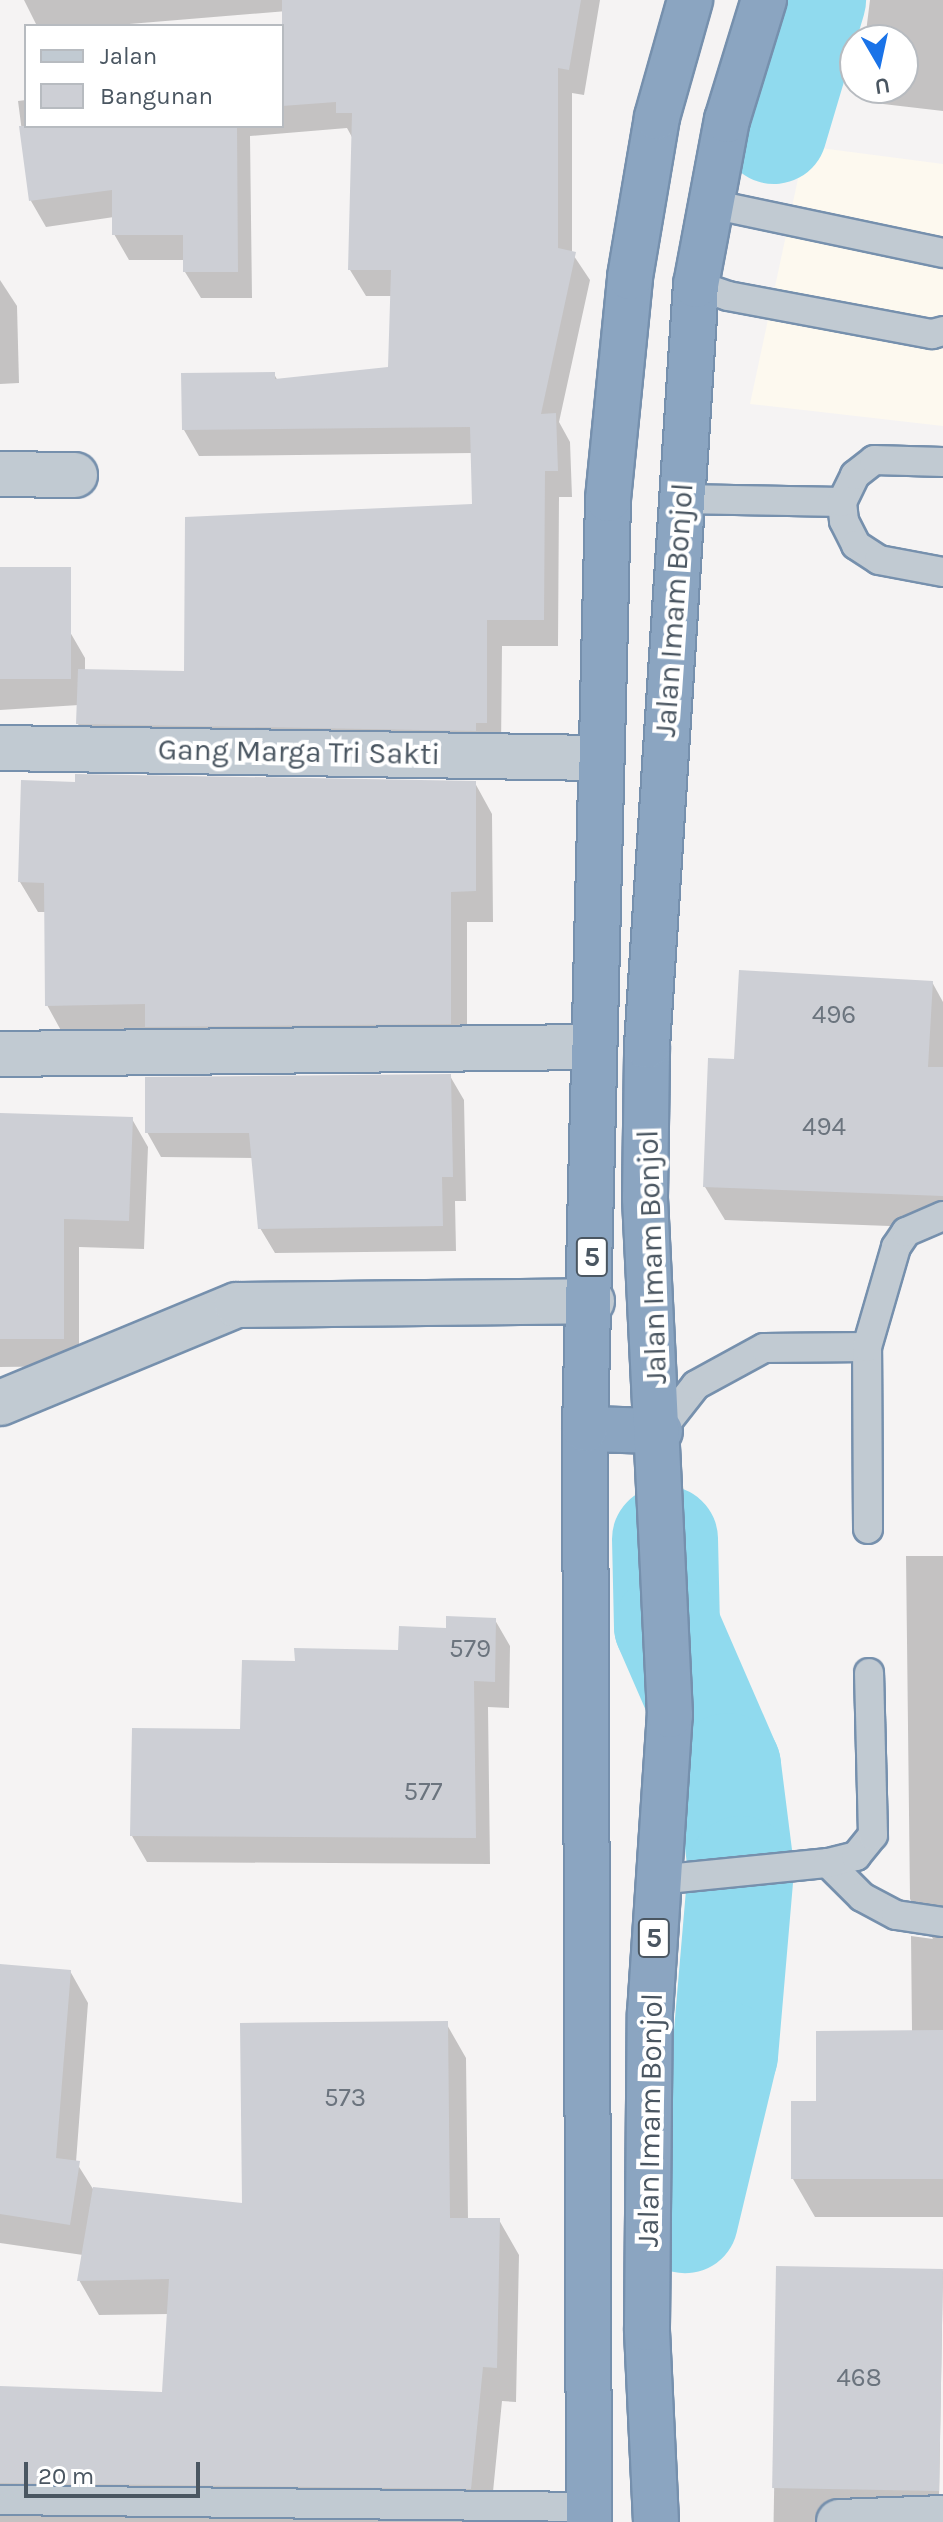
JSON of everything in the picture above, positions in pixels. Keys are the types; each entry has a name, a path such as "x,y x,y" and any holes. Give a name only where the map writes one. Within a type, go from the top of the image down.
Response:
{"highway":[{"name":"Jalan Imam Bonjol","path":"589,2514 585,1429 592,1301 591,1047 608,499 630,277 657,117 690,0"},
{"name":"Jalan Imam Bonjol","path":"656,2522 647,2313 650,2013 670,1715 662,1428 645,1198 647,1046 705,499 712,290 738,210 727,120 764,0"},
{"path":"585,1429 662,1428"}],"street":[{"path":"0,474 75,475"},
{"name":"Gang Marga Tri Sakti","path":"0,748 598,758"},
{"path":"0,1054 591,1047"},
{"path":"0,1403 237,1305 592,1301"},
{"path":"839,2522 943,2518"}],"lane":[{"path":"738,210 943,253"},
{"path":"712,290 762,303 932,334 943,331"},
{"path":"943,462 874,460 855,475 842,502 844,521 856,545 879,560 943,572"},
{"path":"705,499 842,502"},
{"path":"868,1529 867,1347 896,1247 906,1232 943,1216"},
{"path":"662,1428 696,1385 764,1348 867,1347"},
{"path":"657,1880 727,1870 828,1863 856,1856 873,1835 869,1673"},
{"path":"828,1863 862,1897 896,1915 943,1922"},
{"path":"0,2500 589,2514"}],"shaded area":[{"path":"805,146 943,164 943,426 750,404"}],"building":[{"path":"282,0 581,0 569,70 558,68 558,248 576,252 541,414 556,413 558,471 545,471 544,620 487,620 487,723 476,723 476,731 76,724 78,669 184,671 185,517 472,504 470,427 182,430 181,373 275,372 275,379 388,367 391,270 348,270 352,113 336,113 336,102 284,106"},
{"path":"19,126 237,128 238,272 183,272 183,235 112,235 112,190 29,201"},
{"path":"0,567 71,567 71,679 0,679"},
{"path":"75,774 476,781 476,891 451,892 451,1024 145,1027 145,1004 45,1006 44,883 18,882 21,780 75,782"},
{"path":"739,970 933,981 928,1067 943,1067 943,1196 703,1187 708,1058 734,1059"},
{"path":"451,1074 453,1177 442,1177 443,1226 258,1229 249,1133 145,1133 145,1077"},
{"path":"0,1113 133,1117 129,1221 64,1219 64,1339 0,1339"},
{"path":"446,1616 496,1618 495,1682 474,1681 476,1838 130,1836 132,1728 240,1729 242,1660 295,1661 294,1648 398,1650 399,1626 446,1628"},
{"path":"0,1964 71,1970 56,2158 80,2161 70,2225 0,2214"},
{"path":"448,2021 450,2218 500,2218 497,2368 483,2367 471,2489 0,2483 0,2386 162,2392 169,2279 77,2281 93,2187 242,2203 240,2023"},
{"path":"943,2030 943,2179 791,2179 791,2101 816,2101 816,2031"},
{"path":"776,2266 943,2269 939,2491 772,2488"}],"waterway":[{"path":"774,131 813,0"},
{"path":"665,1539 667,1626 728,1766 741,1869 725,2054 685,2220"}]}
